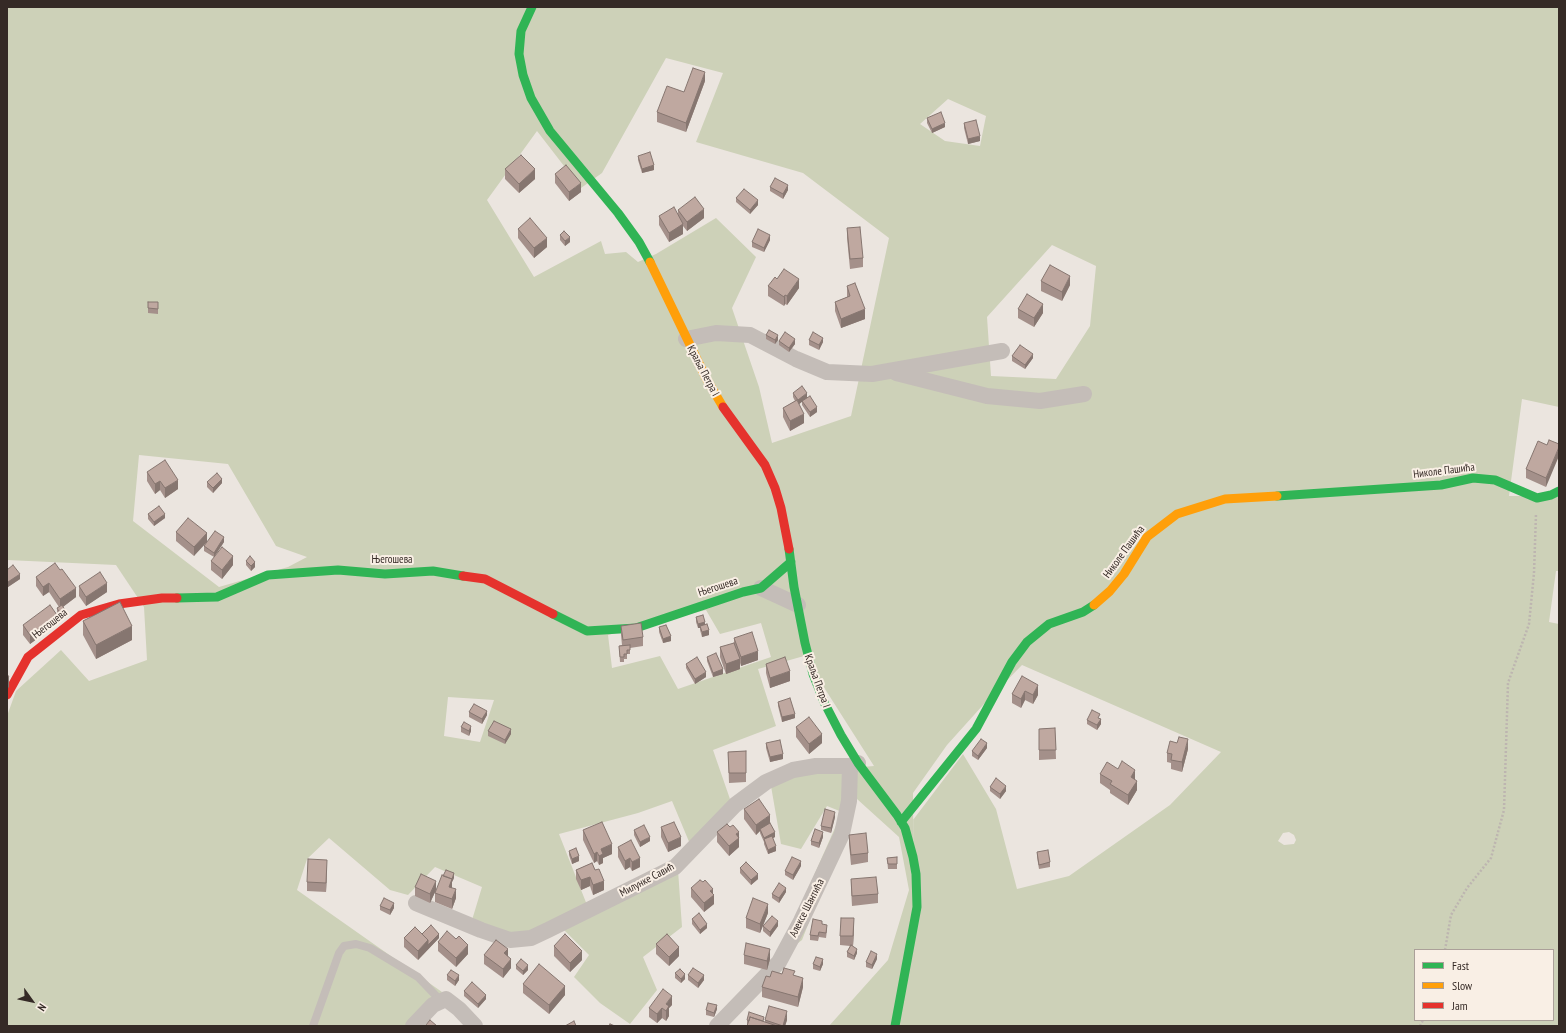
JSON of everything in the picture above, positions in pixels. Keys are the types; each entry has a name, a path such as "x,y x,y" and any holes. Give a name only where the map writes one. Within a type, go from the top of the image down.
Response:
{"street":[{"name":"Краља Петра I","path":"532,7 521,31 519,54 523,75 531,98 550,131 639,242 670,302 706,378 722,405 765,465 775,488 788,538 798,605 805,643 813,674 854,764 905,828 913,858 917,907 895,1026"},
{"name":"Краља Петра I","path":"686,338 716,333 750,335 796,359 828,372 872,374 1002,351"},
{"name":"Краља Петра I","path":"890,371 987,396 1040,401 1084,394"},
{"name":"Николе Пашића","path":"901,822 976,729 1012,662 1027,642 1049,624 1083,612 1096,603 1110,591 1119,580 1147,537 1177,514 1225,499 1442,485 1473,478 1495,480 1537,498"},
{"path":"1537,498 1551,495 1559,491"},
{"name":"Његошева","path":"7,694 28,656 80,615 119,604 162,598 217,597 268,575 338,570 385,574 433,571 485,579 531,604 587,631 636,628 743,592 761,588 791,562"},
{"path":"761,588 798,605"},
{"name":"Милунке Савић","path":"416,903 481,930 510,940 531,938 675,867 735,805 766,782 792,770 816,766 854,764"},
{"name":"Алексе Шантића","path":"717,1026 779,962 801,921 842,834 849,801 854,764"},
{"path":"413,1026 433,1005 446,999 459,1009 475,1026"}],"lane":[{"path":"313,1026 339,953 344,946 356,944 370,948 418,977 441,1001"}],"path":[{"path":"1445,949 1451,915 1467,888 1491,858 1504,810 1508,683 1529,624 1534,573 1537,498"}],"green space":[{"path":"7,7 1559,7 1559,407 1522,399 1509,496 1559,496 1559,571 1556,571 1549,622 1559,624 1559,1026 829,1026 888,960 909,890 899,837 857,799 802,940 777,959 842,812 827,806 801,849 781,844 771,786 793,773 874,766 804,656 758,669 776,726 713,750 731,802 690,844 672,801 638,813 559,834 587,905 678,870 682,927 643,957 657,990 630,1024 600,1003 574,977 589,955 562,928 520,944 469,930 482,887 435,867 408,895 390,890 329,838 307,859 297,890 442,992 419,1026 7,1026 7,716 16,691 61,650 89,681 147,660 144,607 116,565 7,560","holes":["666,58 723,73 696,142 803,173 889,238 851,416 772,443 759,387 732,308 756,257 716,218 656,254 638,262 626,252 605,254 601,241 534,277 487,200 537,131 581,188 602,173","948,99 986,116 980,146 945,141 920,124","1052,245 1096,266 1090,326 1056,379 991,376 987,317","139,455 228,464 276,546 307,557 288,567 219,587 133,521","706,610 720,634 761,623 771,657 678,689 660,656 612,668 608,635","1022,665 1221,752 1170,805 1069,876 1017,889 996,809 963,754 913,820 913,793 947,745","448,697 494,700 480,742 444,736","1289,832 1294,835 1296,840 1294,844 1284,845 1278,841 1283,833"]}],"building":[{"path":"693,68 705,72 686,123 657,112 667,86 684,92"},
{"path":"941,112 945,123 932,129 927,118"},
{"path":"976,120 980,136 968,139 964,123"},
{"path":"650,152 654,165 642,169 638,156"},
{"path":"521,155 535,169 519,184 505,169"},
{"path":"566,165 581,183 569,192 555,174"},
{"path":"775,178 788,185 783,194 770,187"},
{"path":"744,189 758,200 750,210 736,198"},
{"path":"695,197 704,209 687,222 678,210"},
{"path":"674,207 683,224 669,233 659,216"},
{"path":"530,218 547,238 534,248 518,229"},
{"path":"860,227 863,258 850,259 847,228"},
{"path":"758,229 770,235 764,248 752,242"},
{"path":"564,231 570,237 565,241 560,235"},
{"path":"1050,265 1070,276 1062,292 1041,281"},
{"path":"784,269 799,279 787,296 785,295 784,297 768,286 775,277 777,279"},
{"path":"855,283 865,309 841,319 835,302 850,296 847,286"},
{"path":"1027,294 1043,304 1034,318 1018,309"},
{"path":"148,302 158,302 158,309 148,308"},
{"path":"769,330 778,335 775,340 766,335"},
{"path":"785,332 795,339 789,348 779,341"},
{"path":"813,332 823,338 819,345 809,340"},
{"path":"1020,345 1033,354 1025,365 1012,356"},
{"path":"802,386 807,393 798,400 793,393"},
{"path":"810,396 817,407 810,412 802,401"},
{"path":"797,400 804,414 790,421 783,408"},
{"path":"1549,440 1559,444 1559,447 1546,478 1526,469 1538,441 1547,445"},
{"path":"165,460 178,480 165,488 160,481 155,484 147,472"},
{"path":"217,473 222,479 213,488 207,482"},
{"path":"159,506 165,514 154,522 148,514"},
{"path":"188,518 207,533 194,547 176,532"},
{"path":"215,531 224,537 214,553 204,546"},
{"path":"222,547 233,556 222,570 211,561"},
{"path":"250,556 255,562 251,566 246,561"},
{"path":"55,563 60,570 62,569 76,588 60,599 49,583 43,587 36,577"},
{"path":"13,565 20,574 8,582 7,570"},
{"path":"100,572 107,583 86,597 79,586"},
{"path":"120,602 132,626 96,645 83,621"},
{"path":"50,605 57,615 30,635 23,625"},
{"path":"62,605 66,612 61,615 57,608"},
{"path":"703,615 705,622 698,624 696,617"},
{"path":"641,623 643,637 623,640 621,626"},
{"path":"707,624 709,630 702,632 700,626"},
{"path":"666,625 671,636 663,639 659,627"},
{"path":"752,632 758,651 741,657 734,638"},
{"path":"734,643 740,659 726,664 720,647"},
{"path":"630,645 630,650 627,650 627,654 624,654 624,657 620,657 619,646"},
{"path":"716,653 723,669 713,673 707,657"},
{"path":"697,657 706,672 695,679 686,664"},
{"path":"785,657 790,671 770,678 766,664"},
{"path":"1022,676 1038,685 1033,695 1025,691 1021,699 1012,694"},
{"path":"790,698 795,714 782,717 778,702"},
{"path":"474,704 487,711 482,719 469,712"},
{"path":"1092,710 1100,714 1098,718 1101,719 1097,725 1087,720"},
{"path":"809,717 822,734 809,744 796,727"},
{"path":"494,721 511,729 505,740 488,731"},
{"path":"464,722 471,726 469,731 461,727"},
{"path":"1055,728 1056,750 1039,750 1039,729"},
{"path":"1179,737 1188,739 1182,762 1171,760 1172,754 1167,753 1170,741 1177,743"},
{"path":"981,739 987,743 978,756 972,751"},
{"path":"780,740 783,754 770,757 766,743"},
{"path":"746,751 746,773 729,773 728,752"},
{"path":"1122,761 1135,770 1131,777 1137,781 1128,795 1110,784 1112,781 1100,774 1107,762 1118,769"},
{"path":"996,778 1006,786 1000,794 990,787"},
{"path":"759,799 770,815 756,825 744,809"},
{"path":"825,809 835,812 831,828 821,826"},
{"path":"602,822 612,844 601,849 603,854 599,856 597,852 594,854 583,830"},
{"path":"674,822 681,837 668,843 661,827"},
{"path":"770,823 775,832 764,838 760,829"},
{"path":"727,824 730,827 733,825 739,832 736,834 739,838 729,846 717,832"},
{"path":"644,825 650,837 640,842 634,830"},
{"path":"815,829 823,832 819,843 811,841"},
{"path":"866,833 868,853 851,855 849,835"},
{"path":"772,836 776,846 768,850 764,839"},
{"path":"631,840 640,858 632,862 630,858 625,861 618,847"},
{"path":"576,848 579,856 572,859 569,851"},
{"path":"1048,850 1050,862 1039,865 1037,852"},
{"path":"792,857 801,861 793,875 785,871"},
{"path":"897,857 897,864 888,864 887,858"},
{"path":"308,859 327,860 326,883 307,882"},
{"path":"746,862 758,874 751,880 740,868"},
{"path":"592,863 595,870 599,869 604,881 593,885 590,877 581,880 576,870"},
{"path":"446,870 454,873 452,879 443,876"},
{"path":"421,874 436,881 430,894 415,887"},
{"path":"442,875 452,879 449,887 456,889 452,899 435,893"},
{"path":"876,877 878,894 852,896 851,879"},
{"path":"700,880 703,882 705,880 713,889 710,891 714,895 704,903 691,888"},
{"path":"779,883 786,888 779,898 772,894"},
{"path":"384,898 394,903 390,910 380,906"},
{"path":"753,898 768,904 760,924 746,918"},
{"path":"699,913 707,924 700,930 692,919"},
{"path":"772,916 778,921 770,932 763,926"},
{"path":"841,918 854,918 853,936 840,936"},
{"path":"813,919 822,921 822,924 827,925 826,933 819,932 818,936 810,935"},
{"path":"431,925 439,934 428,945 428,940 422,934"},
{"path":"415,927 428,940 418,951 404,938"},
{"path":"447,931 456,939 459,936 468,945 456,958 438,942"},
{"path":"565,934 582,951 570,963 554,946"},
{"path":"667,934 679,947 669,957 656,944"},
{"path":"496,940 508,949 504,953 511,959 503,969 484,955"},
{"path":"746,943 770,949 767,961 744,955"},
{"path":"851,945 857,949 854,956 847,952"},
{"path":"871,951 877,954 872,965 866,962"},
{"path":"816,957 823,959 820,967 813,964"},
{"path":"521,959 528,965 523,971 516,965"},
{"path":"539,964 565,986 549,1005 523,984"},
{"path":"693,968 704,975 698,983 688,975"},
{"path":"784,968 795,971 793,975 803,978 798,997 762,987 766,976 770,977 772,971 782,974"},
{"path":"680,969 685,974 681,979 675,973"},
{"path":"451,970 459,975 455,981 447,975"},
{"path":"472,982 486,995 478,1004 464,991"},
{"path":"663,989 672,996 666,1004 669,1006 666,1011 662,1008 657,1014 649,1008"},
{"path":"708,1003 717,1005 714,1013 706,1010"},
{"path":"769,1006 787,1011 783,1026 765,1020"},
{"path":"749,1012 764,1017 763,1021 750,1017 749,1021 747,1020"},
{"path":"750,1017 777,1026 747,1026"},
{"path":"430,1020 437,1026 425,1026"},
{"path":"574,1021 576,1026 565,1026"}],"traffic: fast":[{"path":"532,7 521,31 519,54 523,75 531,98 550,131 618,213 639,242 650,262"},
{"path":"1277,496 1441,485 1473,478 1495,480 1537,498 1551,495 1559,491"},
{"path":"789,549 794,587 805,643 813,674 825,704 858,763 905,828 913,857 916,874 917,907 895,1026"},
{"path":"553,614 587,631 636,628 743,592 761,588 791,562"},
{"path":"177,598 217,597 268,575 338,570 385,574 433,571 463,576"},
{"path":"901,822 976,729 1012,662 1027,642 1049,624 1083,612 1094,605"}],"traffic: slow":[{"path":"650,262 706,378 723,407"},
{"path":"1094,605 1110,591 1124,574 1147,537 1177,514 1225,499 1277,496"}],"traffic: jam":[{"path":"723,407 765,465 775,488 781,508 789,549"},
{"path":"463,576 485,579 553,614"},
{"path":"7,695 28,657 81,615 119,604 162,598 177,598"}]}
